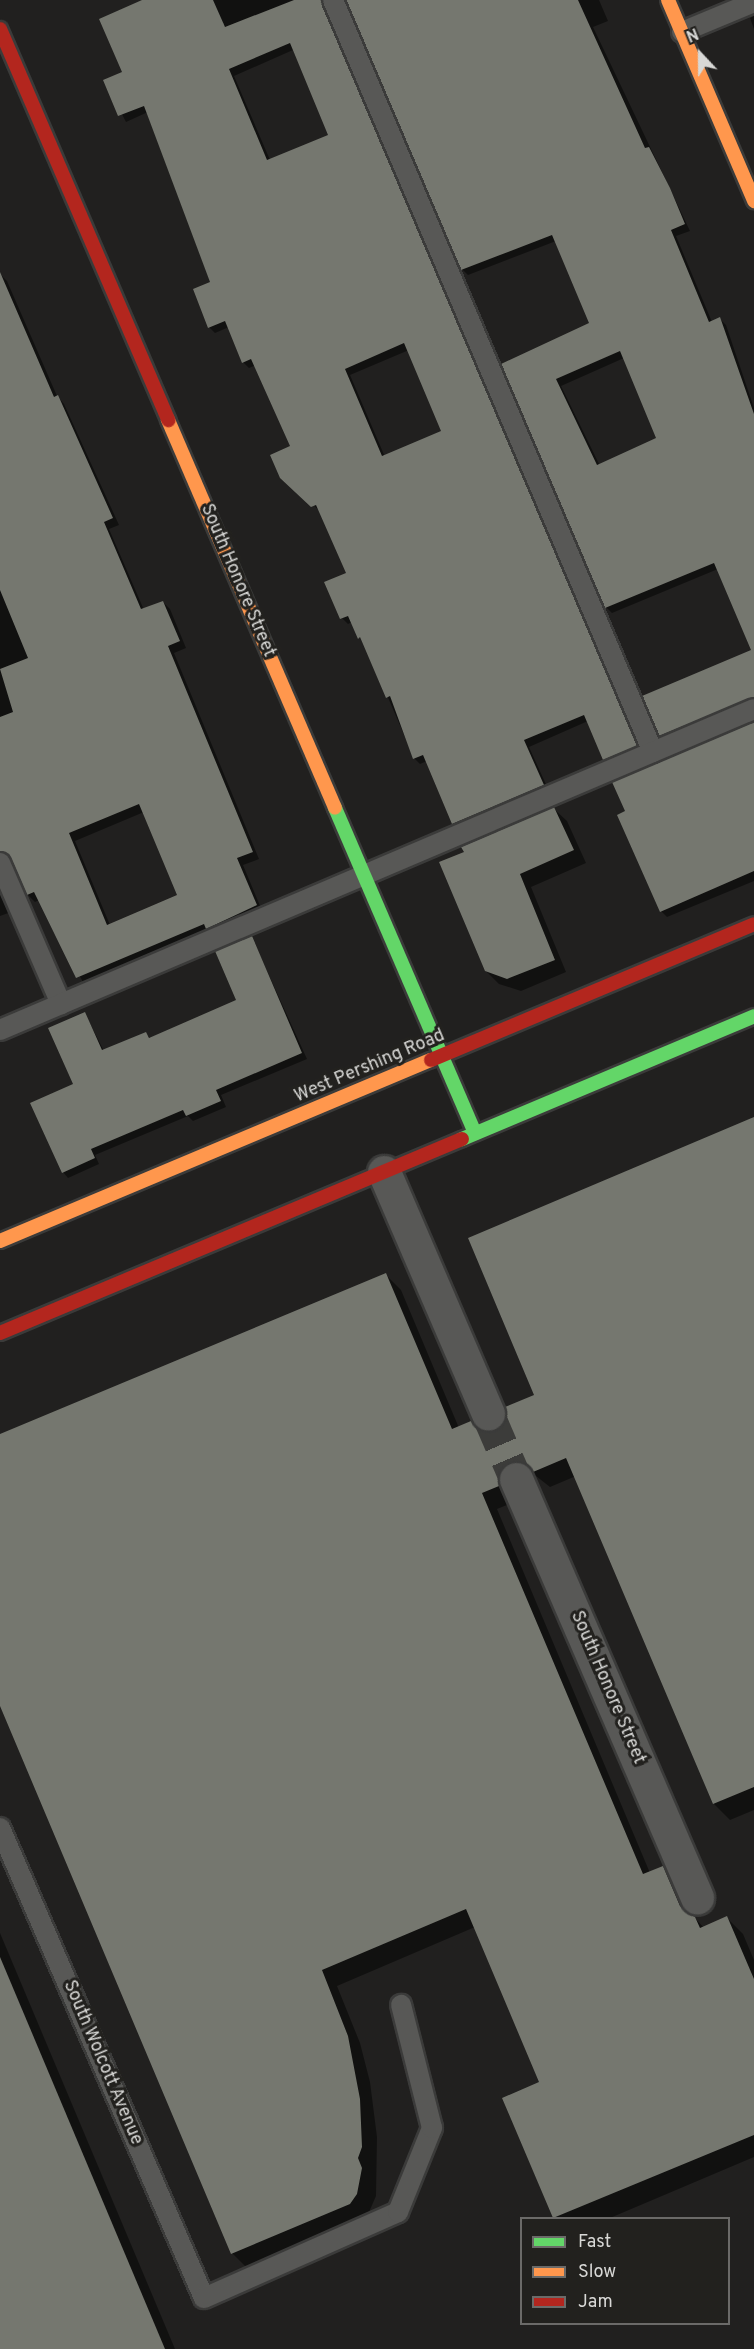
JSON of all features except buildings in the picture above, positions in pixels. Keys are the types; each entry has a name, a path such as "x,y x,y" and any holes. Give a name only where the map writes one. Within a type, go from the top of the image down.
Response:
{"street":[{"path":"668,0 754,201"},
{"name":"South Honore Street","path":"0,28 474,1133"},
{"name":"West Pershing Road","path":"0,1241 754,924"},
{"path":"0,1333 754,1016"},
{"path":"384,1172 488,1414"},
{"name":"South Honore Street","path":"516,1479 697,1898"}],"lane":[{"path":"333,0 653,752"},
{"path":"682,32 754,2"},
{"path":"0,1030 754,709"},
{"path":"0,863 61,1004"},
{"name":"South Wolcott Avenue","path":"0,1828 204,2298 398,2212 432,2128 401,2005"}],"tunnel":[{"path":"488,1414 516,1479"}],"traffic: fast":[{"path":"335,808 475,1133"},
{"path":"462,1139 754,1016"}],"traffic: slow":[{"path":"668,0 754,201"},
{"path":"168,420 335,808"},
{"path":"0,1241 431,1060"}],"traffic: jam":[{"path":"0,29 168,420"},
{"path":"431,1060 754,924"},
{"path":"0,1333 462,1139"}]}
